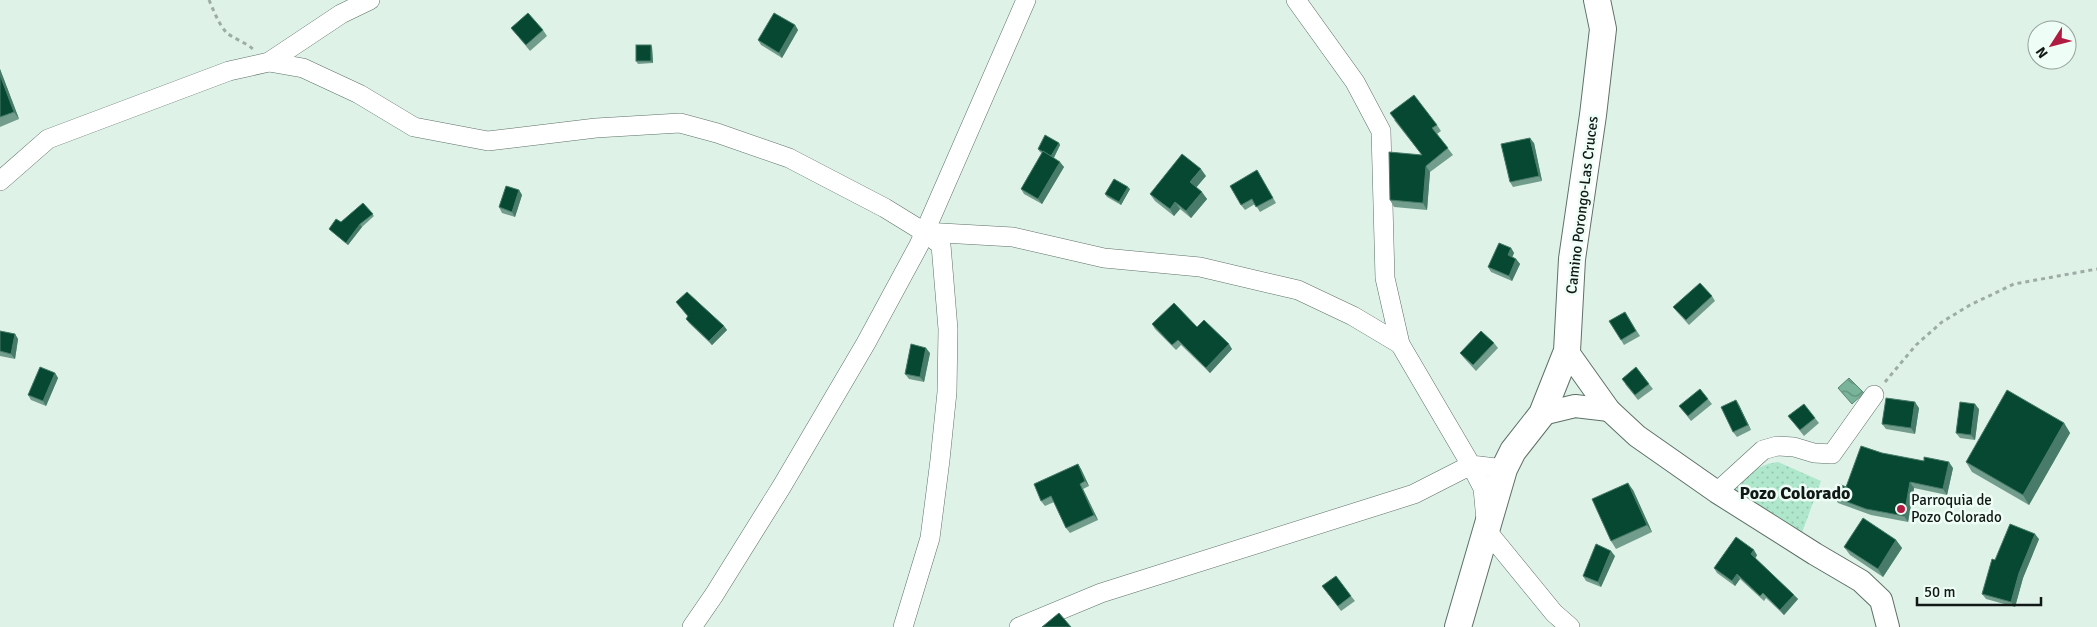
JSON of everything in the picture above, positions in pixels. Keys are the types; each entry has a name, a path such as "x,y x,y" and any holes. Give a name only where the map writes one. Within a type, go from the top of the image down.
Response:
{"main road":[{"name":"Camino Porongo-Las Cruces","path":"1458,627 1504,469 1513,451 1542,414 1567,352 1572,259 1594,115 1603,29 1597,0"}],"street":[{"path":"0,181 48,139 229,71 269,62 341,14 370,0"},
{"path":"692,627 777,494 861,351 919,245 1026,0"},
{"path":"1296,0 1355,82 1382,131 1385,278 1400,344 1472,465 1483,488 1487,531 1554,613 1570,627"},
{"path":"269,62 303,68 359,94 414,127 488,141 596,128 680,123 717,133 789,158 885,208 941,245 948,329 947,392 930,538 903,627"},
{"path":"924,232 1014,237 1104,258 1200,267 1298,290 1354,316 1400,344"},
{"path":"1567,352 1609,410 1636,436 1717,492 1861,581 1880,600 1888,627"},
{"path":"1717,492 1764,450 1776,446 1814,453 1832,454 1874,395"},
{"path":"1542,414 1575,406 1609,410"},
{"path":"1019,627 1110,590 1414,494 1472,465 1504,469"}],"path":[{"path":"209,0 217,18 227,33 244,41 269,62"},
{"path":"1874,395 1916,345 1942,322 1970,305 2014,284 2097,269"}],"shaded area":[{"path":"1778,462 1821,481 1800,538 1731,490 1753,472 1765,465"}],"water":[{"path":"1849,378 1864,393 1852,404 1838,388"}],"building":[{"path":"528,13 543,30 526,45 511,28"},
{"path":"774,13 795,25 779,53 758,40"},
{"path":"636,45 651,45 651,61 636,61"},
{"path":"0,75 14,112 0,117"},
{"path":"1414,95 1437,125 1432,128 1448,148 1426,166 1423,203 1390,200 1389,152 1422,155 1390,113"},
{"path":"1045,135 1059,143 1051,156 1038,149"},
{"path":"1530,138 1539,176 1510,182 1501,144"},
{"path":"1043,151 1060,162 1038,199 1021,189"},
{"path":"1182,154 1201,169 1190,182 1202,192 1186,211 1175,202 1170,209 1150,194"},
{"path":"1257,170 1273,198 1256,207 1252,199 1241,205 1230,186"},
{"path":"1114,179 1128,187 1119,202 1105,194"},
{"path":"506,186 519,190 512,212 499,207"},
{"path":"363,203 373,214 360,224 346,243 329,229 336,219 341,222"},
{"path":"1499,243 1511,248 1508,255 1516,259 1509,276 1488,267"},
{"path":"1700,283 1712,296 1686,320 1673,307"},
{"path":"687,292 724,326 709,341 686,319 688,316 676,302"},
{"path":"1174,303 1197,327 1204,320 1229,344 1206,368 1178,340 1172,345 1152,324"},
{"path":"1625,312 1636,331 1621,340 1609,321"},
{"path":"0,331 15,334 11,354 0,351"},
{"path":"1481,331 1494,343 1473,365 1460,353"},
{"path":"911,344 926,348 920,377 905,374"},
{"path":"40,367 55,373 43,401 28,395"},
{"path":"1636,367 1649,384 1635,395 1622,379"},
{"path":"1700,389 1708,399 1688,416 1679,406"},
{"path":"2007,390 2064,423 2023,495 1966,462"},
{"path":"1886,398 1915,402 1911,428 1882,424"},
{"path":"1736,400 1748,425 1733,432 1721,407"},
{"path":"1960,402 1975,404 1971,435 1956,433"},
{"path":"1804,404 1815,418 1800,430 1788,416"},
{"path":"1861,446 1882,453 1924,461 1924,457 1949,462 1943,489 1910,482 1904,516 1866,509 1834,497 1839,484 1846,487"},
{"path":"1078,464 1085,481 1080,484 1094,515 1066,528 1051,496 1041,501 1034,484"},
{"path":"1628,483 1647,525 1611,541 1592,499"},
{"path":"1863,518 1896,540 1878,569 1844,547"},
{"path":"2010,524 2035,534 2019,573 2011,602 1982,594 1992,559 1995,560"},
{"path":"1736,537 1754,550 1751,554 1794,595 1780,610 1763,593 1760,596 1737,574 1732,581 1714,568"},
{"path":"1596,544 1611,551 1598,582 1583,576"},
{"path":"1336,576 1351,596 1338,606 1322,586"},
{"path":"1059,613 1071,627 1042,627"}],"place":[{"name":"Parroquia de Pozo Colorado","path":"1901,509"}],"district":[{"name":"Pozo Colorado","path":"1795,493"}]}
